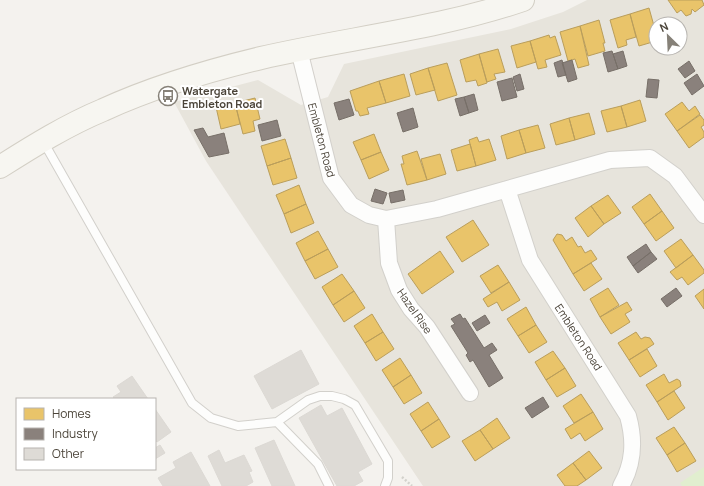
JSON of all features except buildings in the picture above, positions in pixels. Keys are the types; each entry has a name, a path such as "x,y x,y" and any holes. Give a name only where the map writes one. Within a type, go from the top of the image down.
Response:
{"main road":[{"path":"0,167 43,140 102,110 168,84 260,58 477,15 523,0"}],"street":[{"name":"Embleton Road","path":"299,50 331,178 351,205 368,215 386,219 437,209 610,160 650,158 675,176 704,215"},
{"name":"Embleton Road","path":"508,189 530,260 628,416 632,431 633,447 631,462 622,486"},
{"name":"Hazel Rise","path":"386,219 389,263 399,290 411,309 427,327 470,393"}],"lane":[{"path":"43,140 192,403 211,418 238,426 277,422 308,400 320,396 332,396 344,399 355,405 388,461 390,469 384,486"},
{"path":"277,422 318,464 329,486"}],"shaded area":[{"path":"587,0 704,0 704,486 423,486 206,161 174,102 258,80 301,105 328,97 344,64 511,29 563,12"}],"green space":[{"path":"704,467 704,486 682,486 680,483"}],"place":[{"name":"Watergate Embleton Road","path":"168,96"}]}
